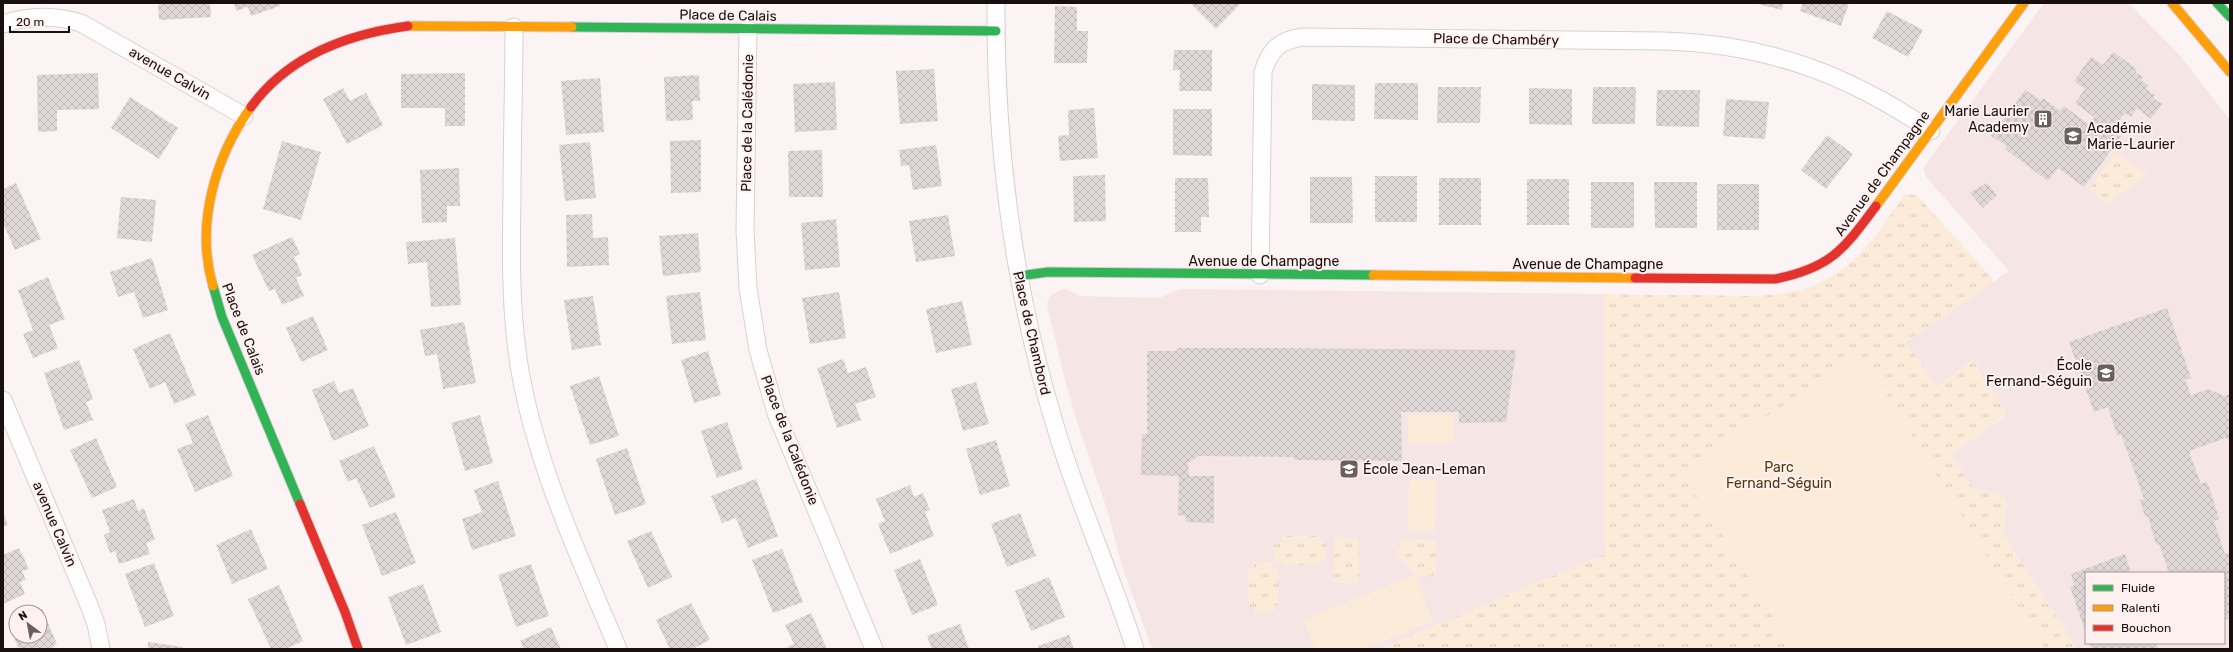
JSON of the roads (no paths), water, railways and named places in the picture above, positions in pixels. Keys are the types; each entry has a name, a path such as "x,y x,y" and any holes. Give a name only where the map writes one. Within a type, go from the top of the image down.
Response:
{"street":[{"name":"Place de Chambord","path":"996,3 996,65 1003,168 1019,276 1035,351 1057,433 1135,649"},
{"name":"Avenue de Champagne","path":"1019,276 1048,272 1776,280 1817,267 1842,250 1931,132 2024,3"},
{"path":"2172,3 2230,72"},
{"path":"2217,3 2230,17"},
{"name":"avenue Calvin","path":"3,24 18,19 36,17 60,17 81,23 103,34 244,116"},
{"name":"Place de Calais","path":"358,649 345,612 222,317 211,285 206,250 207,209 220,162 228,142 244,116 267,86 299,61 340,40 363,33 414,25 748,30 996,31"},
{"path":"514,27 510,266 513,312 520,370 532,421 555,496 618,649"},
{"name":"Place de la Calédonie","path":"748,30 746,245 748,288 756,339 766,383 778,419 874,649"},
{"name":"Place de Chambéry","path":"1260,274 1263,72 1267,57 1274,49 1291,39 1303,37 1664,41 1724,46 1789,60 1834,76 1872,94 1931,132"},
{"name":"avenue Calvin","path":"3,400 89,605 96,624 101,649"}],"place":[{"name":"Marie Laurier Academy","path":"2043,119"},
{"name":"Académie Marie-Laurier","path":"2073,136"},
{"name":"École Fernand-Séguin","path":"2106,373"},
{"name":"École Jean-Leman","path":"1349,469"}],"park label":[{"name":"Parc Fernand-Séguin","path":"1779,476"}]}
